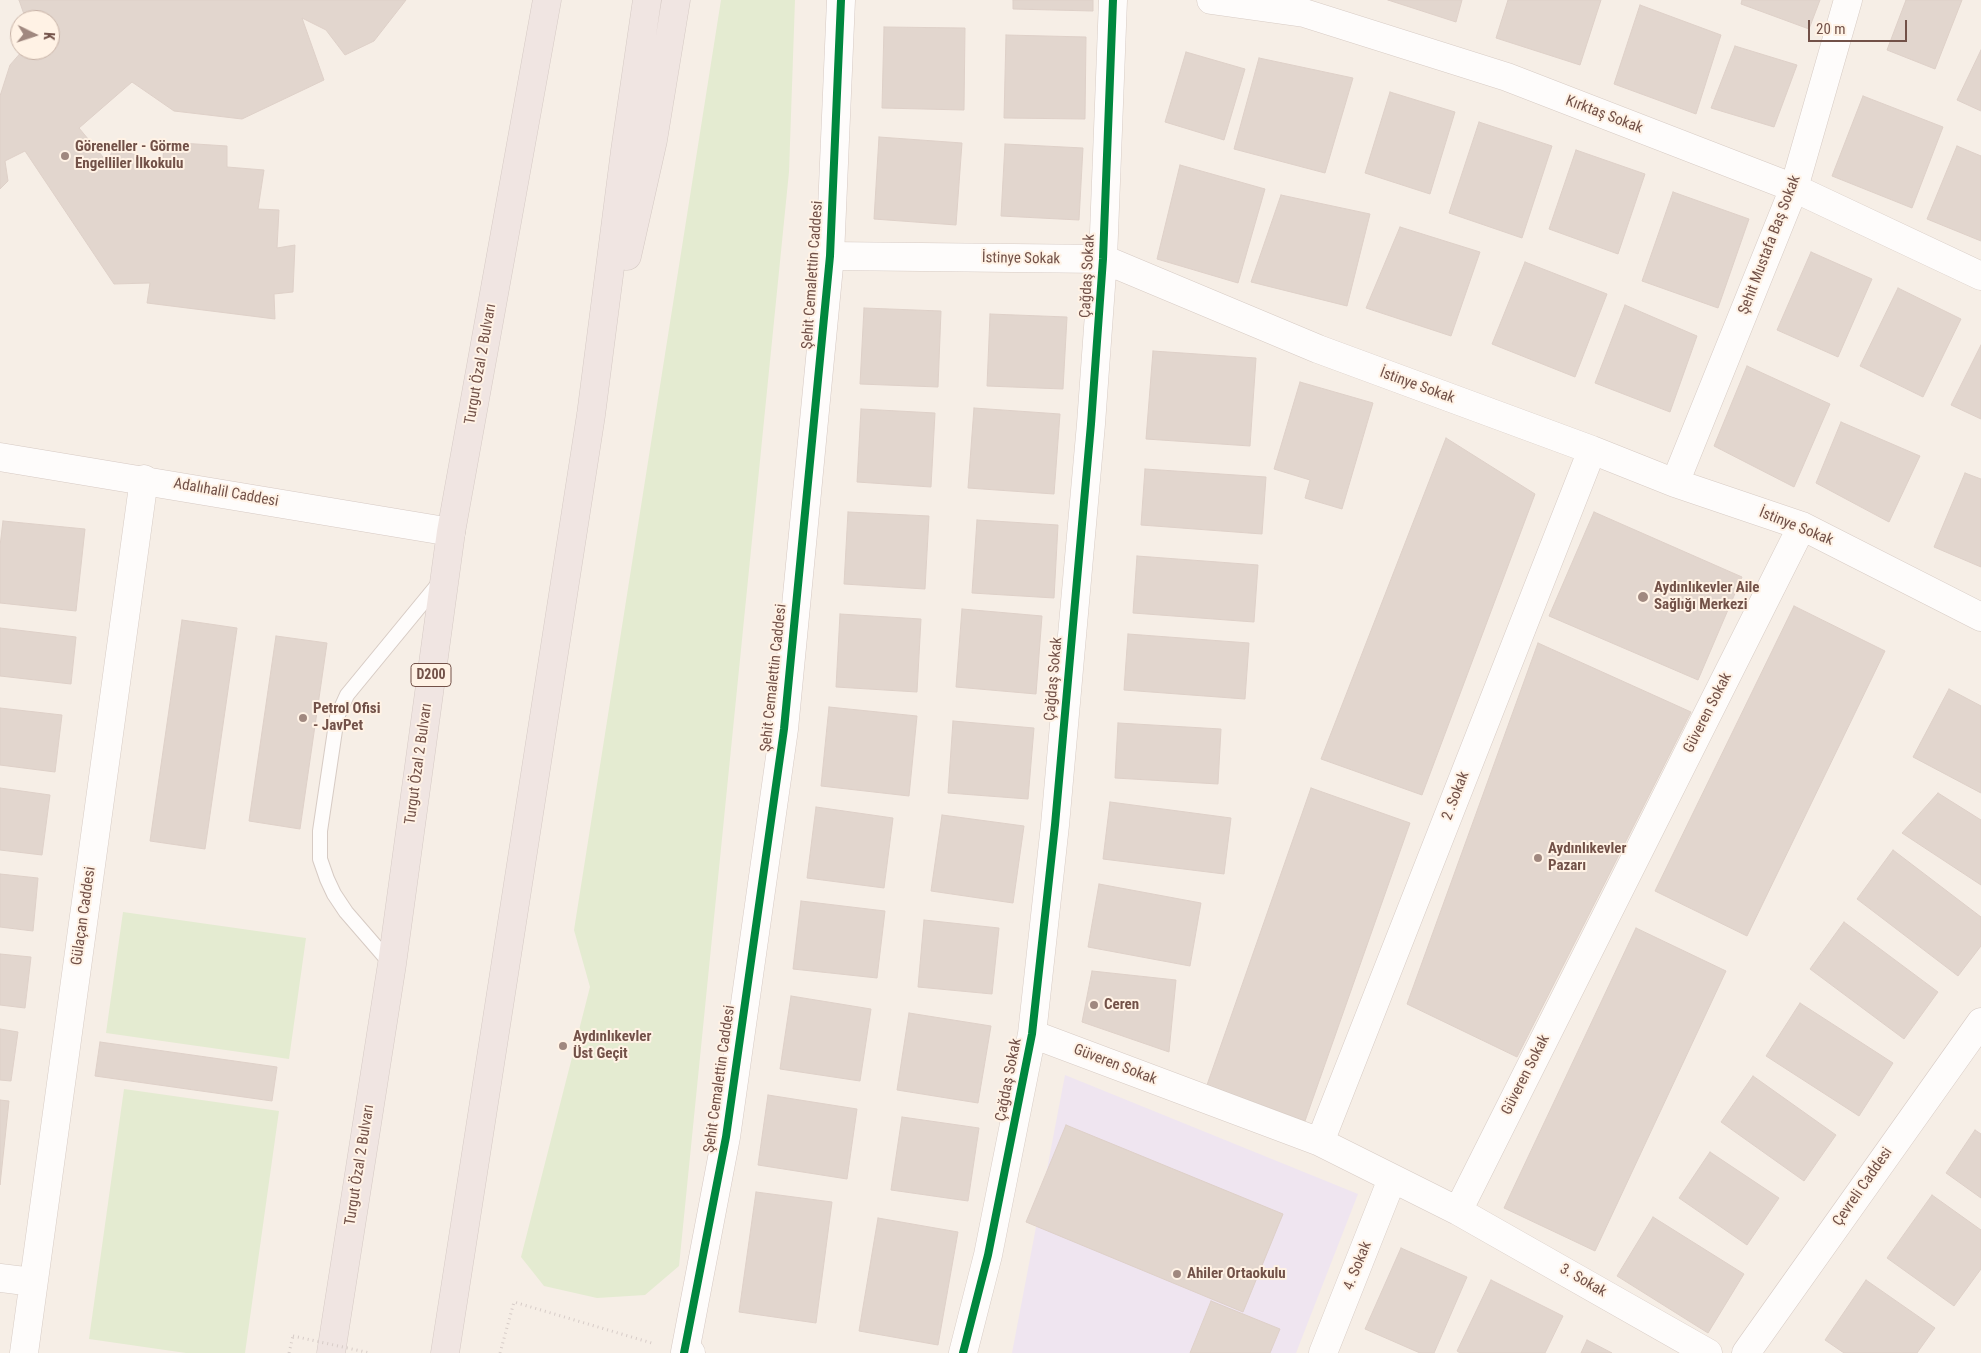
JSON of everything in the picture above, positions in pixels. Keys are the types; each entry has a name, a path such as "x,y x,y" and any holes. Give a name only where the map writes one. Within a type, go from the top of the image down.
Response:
{"highway":[{"name":"Turgut Özal 2 Bulvarı","path":"331,1353 392,964 451,532 547,0"},
{"path":"444,1353 591,416 625,151 647,0"},
{"path":"591,416 654,140 676,0"}],"street":[{"name":"Şehit Cemalettin Caddesi","path":"684,1353 726,1137 784,729 830,256 841,0"},
{"name":"Çağdaş Sokak","path":"963,1353 988,1255 1032,1034 1055,825 1090,444 1103,260 1113,0"},
{"name":"Kırktaş Sokak","path":"1211,0 1304,13 1507,77 1794,188 1981,276"},
{"name":"Şehit Mustafa Baş Sokak","path":"1675,483 1794,188 1848,0"},
{"name":"İstinye Sokak","path":"830,256 1103,260 1318,349 1592,450 1675,483 1802,526 1981,617"},
{"name":"2 .Sokak","path":"1320,1142 1592,450"},
{"name":"Adalıhalil Caddesi","path":"0,457 144,479 451,532"},
{"name":"Gülaçan Caddesi","path":"24,1353 144,479"},
{"name":"Güveren Sokak","path":"1032,1034 1320,1142 1458,1211 1802,526"},
{"name":"Çevreli Caddesi","path":"1746,1353 1981,1022"},
{"name":"4. Sokak","path":"1323,1353 1392,1179"},
{"name":"3. Sokak","path":"1458,1211 1708,1353"},
{"path":"0,1278 33,1282"},
{"path":"684,1353 691,1353"}],"lane":[{"path":"392,964 346,912 334,894 320,859 320,831 337,717 347,694 444,576"}],"path":[{"path":"500,1353 514,1302 684,1353"},
{"path":"289,1353 293,1336 370,1353"}],"shaded area":[{"name":"Ahiler Ortaokulu","path":"1065,1075 1358,1194 1296,1353 1012,1353"}],"green space":[{"path":"721,0 795,0 789,172 679,1266 645,1295 597,1298 544,1286 521,1257 590,987 574,930"},
{"path":"123,912 306,938 289,1059 106,1033"},
{"path":"124,1089 279,1111 245,1353 186,1353 89,1339"}],"building":[{"name":"Göreneller - Görme Engelliler İlkokulu","path":"19,0 406,0 374,41 345,55 326,30 302,18 324,80 242,119 174,111 132,82 79,128 108,163 113,148 162,163 165,142 227,146 227,167 264,170 258,209 279,210 277,248 295,245 293,292 274,294 275,319 147,303 150,283 114,284 25,151 5,161 8,181 0,189 0,96 10,65 14,60 60,60 60,10 22,10"},
{"path":"1013,0 1093,0 1093,11 1013,9"},
{"path":"1388,0 1462,0 1456,22"},
{"path":"1508,0 1601,0 1580,65 1496,38"},
{"path":"1742,0 1820,0 1809,29 1741,4"},
{"path":"1906,0 1962,0 1935,69 1887,50"},
{"path":"1640,5 1721,35 1696,114 1614,84"},
{"path":"884,27 965,28 964,110 882,108"},
{"path":"1006,35 1086,37 1085,119 1004,118"},
{"path":"1735,46 1797,65 1774,127 1711,108"},
{"path":"1981,50 1981,111 1957,100"},
{"path":"1186,52 1245,69 1224,140 1165,122"},
{"path":"1259,58 1353,78 1325,173 1234,149"},
{"path":"1390,92 1455,112 1430,194 1365,173"},
{"path":"1863,96 1943,127 1912,208 1832,176"},
{"path":"1479,122 1552,146 1522,238 1449,213"},
{"path":"879,137 962,143 956,225 874,219"},
{"path":"1005,144 1083,148 1079,220 1001,216"},
{"path":"1957,146 1981,156 1981,241 1927,219"},
{"path":"1576,150 1645,174 1618,254 1549,229"},
{"path":"1180,165 1265,189 1238,283 1157,259"},
{"path":"1673,192 1749,219 1718,308 1642,281"},
{"path":"1281,195 1370,214 1347,306 1251,282"},
{"path":"1400,227 1480,252 1451,336 1366,308"},
{"path":"1811,252 1872,279 1838,357 1777,330"},
{"path":"1525,262 1607,294 1575,377 1492,344"},
{"path":"1898,288 1961,319 1923,397 1860,366"},
{"path":"1625,305 1697,336 1670,412 1595,383"},
{"path":"864,308 941,311 938,387 860,384"},
{"path":"990,314 1067,317 1063,389 987,386"},
{"path":"1981,345 1981,419 1951,405"},
{"path":"1153,351 1256,358 1250,446 1146,439"},
{"path":"1747,366 1830,404 1794,487 1714,446"},
{"path":"1300,382 1373,403 1342,509 1305,498 1310,480 1274,469"},
{"path":"974,408 1060,414 1054,494 968,488"},
{"path":"861,409 935,413 931,487 857,482"},
{"path":"1841,422 1920,456 1889,522 1816,483"},
{"path":"1446,438 1535,494 1422,795 1321,759"},
{"path":"1145,469 1266,477 1262,534 1141,525"},
{"path":"1965,473 1981,479 1981,567 1934,547"},
{"path":"848,512 929,516 925,589 844,584"},
{"path":"1594,512 1742,577 1698,680 1549,616"},
{"path":"977,520 1058,525 1054,598 972,593"},
{"path":"3,521 85,529 76,611 0,603 0,546"},
{"path":"1137,556 1258,565 1254,622 1133,613"},
{"path":"1794,606 1885,651 1747,936 1655,891"},
{"path":"962,609 1042,616 1036,694 956,687"},
{"path":"840,614 921,619 917,692 836,687"},
{"path":"182,620 237,628 205,849 150,841"},
{"path":"0,628 76,637 71,684 0,676"},
{"path":"1128,634 1249,643 1245,699 1124,690"},
{"path":"276,636 327,643 300,829 249,821"},
{"name":"Aydınlıkevler Pazarı","path":"1538,643 1691,712 1517,1057 1407,1004"},
{"path":"1949,689 1981,706 1981,793 1913,757"},
{"path":"829,707 917,716 909,796 821,786"},
{"path":"0,708 62,715 55,772 0,765"},
{"path":"953,721 1034,728 1028,799 948,793"},
{"path":"1118,723 1221,729 1218,784 1115,778"},
{"path":"0,788 50,795 42,855 0,850"},
{"path":"1311,788 1410,823 1305,1121 1207,1085"},
{"path":"1938,793 1981,820 1981,885 1902,833"},
{"path":"1110,802 1231,818 1224,874 1103,859"},
{"path":"816,807 893,818 884,888 807,878"},
{"path":"942,815 1024,826 1013,903 931,891"},
{"path":"1893,850 1981,917 1981,946 1958,976 1857,899"},
{"path":"0,874 38,878 33,931 0,927"},
{"path":"1099,884 1201,903 1190,966 1088,947"},
{"path":"801,901 885,911 877,978 793,969"},
{"path":"924,920 999,928 992,994 918,987"},
{"path":"1844,922 1938,992 1904,1039 1810,969"},
{"path":"1636,928 1726,971 1595,1251 1504,1208"},
{"path":"0,954 31,957 25,1008 0,1005"},
{"path":"1092,971 1176,980 1169,1052 1082,1022"},
{"path":"791,996 871,1009 860,1081 780,1069"},
{"path":"1800,1003 1893,1063 1859,1116 1766,1056"},
{"path":"909,1013 991,1026 978,1103 897,1090"},
{"path":"0,1029 18,1032 11,1081 0,1080"},
{"path":"100,1042 277,1067 272,1101 95,1076"},
{"path":"1753,1076 1836,1135 1804,1181 1721,1122"},
{"path":"768,1095 857,1109 847,1179 758,1165"},
{"path":"0,1100 9,1101 0,1185"},
{"path":"902,1117 979,1128 968,1201 891,1190"},
{"path":"1066,1125 1283,1214 1243,1312 1026,1222"},
{"path":"1975,1130 1981,1134 1981,1198 1946,1173"},
{"path":"1710,1152 1779,1198 1747,1245 1679,1198"},
{"path":"756,1192 832,1202 816,1323 739,1312"},
{"path":"1932,1195 1981,1230 1981,1269 1954,1306 1887,1258"},
{"path":"1653,1217 1744,1274 1708,1333 1617,1276"},
{"path":"878,1218 958,1232 938,1345 859,1331"},
{"path":"1401,1248 1467,1277 1434,1353 1420,1353 1365,1329"},
{"path":"1491,1280 1563,1316 1545,1353 1460,1353 1457,1351"},
{"path":"1866,1280 1935,1328 1917,1353 1844,1353 1825,1340"},
{"path":"1211,1301 1280,1329 1270,1353 1190,1353"},
{"path":"1587,1340 1612,1353 1581,1353"}],"cycle path":[{"path":"684,1353 726,1137 784,729 830,256 841,0"},
{"path":"963,1353 988,1255 1032,1034 1055,825 1091,424 1103,259 1113,0"}],"place":[{"name":"Göreneller - Görme Engelliler İlkokulu","path":"65,156"},
{"name":"Aydınlıkevler Aile Sağlığı Merkezi","path":"1643,597"},
{"name":"Petrol Ofisi - JavPet","path":"303,718"},
{"name":"Aydınlıkevler Pazarı","path":"1538,858"},
{"name":"Ceren","path":"1094,1005"},
{"name":"Aydınlıkevler Üst Geçit","path":"563,1046"},
{"name":"Ahiler Ortaokulu","path":"1177,1274"}]}
